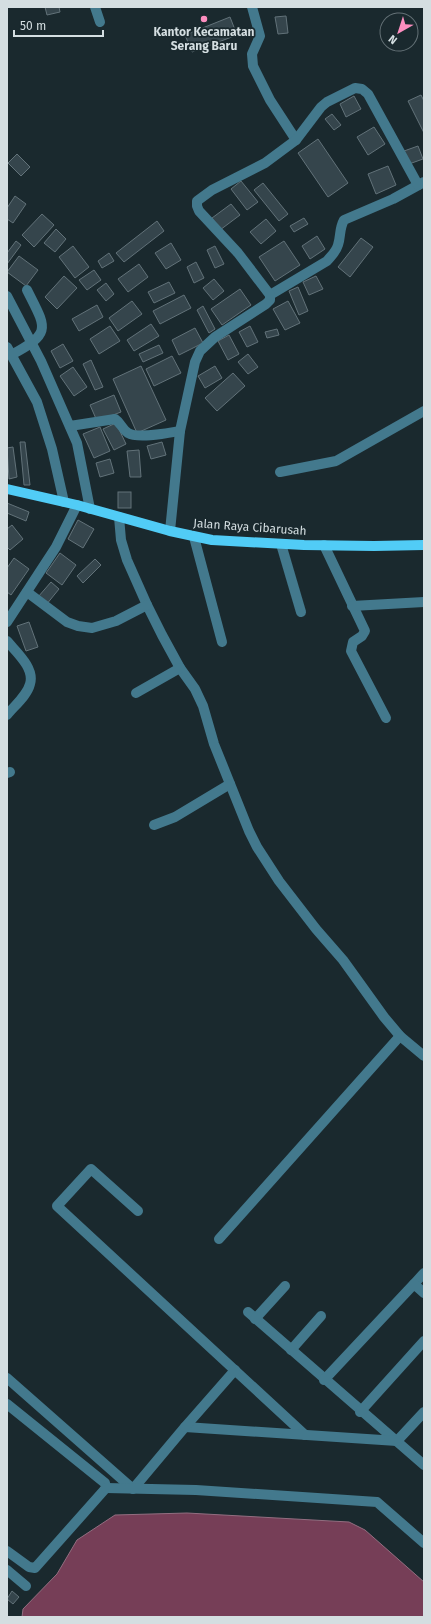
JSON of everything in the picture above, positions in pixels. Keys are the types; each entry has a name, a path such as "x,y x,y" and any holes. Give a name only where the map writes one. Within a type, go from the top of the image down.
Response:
{"main road":[{"name":"Jalan Raya Cibarusah","path":"7,489 77,505 170,532 194,537 281,544 424,545"}],"street":[{"path":"95,7 100,22"},
{"path":"252,7 260,36 252,54 253,66 270,100 296,140"},
{"path":"170,532 180,431 192,371 200,350 214,337 266,304 270,300 270,296 327,261 334,254 338,245 340,231 344,220 392,199 421,184 368,94 362,89 355,88 327,102 296,140 265,163 212,190 197,201 196,206 199,212 238,253 270,296"},
{"path":"28,290 40,313 43,327 39,336 32,344 9,351 37,402 52,449 64,502"},
{"path":"7,296 41,361 77,443 90,509"},
{"path":"280,472 336,461 424,411"},
{"path":"70,426 115,420 119,422 123,430 135,436 180,431"},
{"path":"7,622 56,547 77,505"},
{"path":"119,517 121,540 127,560 146,605 180,668 195,689 203,706 214,744 254,842 279,881 316,929 343,960 400,1036 424,1056"},
{"path":"194,537 222,642"},
{"path":"281,544 301,612"},
{"path":"324,545 365,631 362,636 353,642 351,651 386,718"},
{"path":"27,592 67,622 78,626 92,628 116,621 146,605"},
{"path":"352,606 424,602"},
{"path":"7,641 27,666 31,678 30,685 23,696 7,715"},
{"path":"136,693 180,668"},
{"path":"154,825 175,817 230,784"},
{"path":"219,1238 400,1036"},
{"path":"138,1211 91,1169 57,1206 305,1435"},
{"path":"324,1380 424,1273"},
{"path":"414,1284 424,1293"},
{"path":"285,1286 252,1316 360,1412 424,1465"},
{"path":"291,1350 321,1316"},
{"path":"360,1412 424,1341"},
{"path":"133,1489 235,1370"},
{"path":"7,1378 133,1489"},
{"path":"7,1404 105,1484 106,1488"},
{"path":"397,1442 424,1412"},
{"path":"185,1427 397,1442"},
{"path":"106,1488 196,1490 377,1502 424,1543"},
{"path":"7,1551 29,1567 36,1568 106,1488"},
{"path":"7,1570 26,1586"}],"shaded area":[{"path":"187,1513 349,1522 365,1530 424,1582 424,1617 22,1617 23,1609 57,1574 77,1540 115,1515"}],"building":[{"path":"45,7 59,7 60,12 47,15"},
{"path":"286,16 288,33 278,34 275,17"},
{"path":"230,17 237,35 192,52 185,35"},
{"path":"421,95 424,101 424,133 408,101"},
{"path":"354,96 361,109 346,117 340,104"},
{"path":"332,114 341,125 334,130 325,119"},
{"path":"374,127 385,144 368,155 357,137"},
{"path":"318,139 348,183 328,197 298,153"},
{"path":"418,146 423,159 409,164 404,151"},
{"path":"17,154 30,167 21,176 8,163"},
{"path":"388,166 396,185 376,194 368,174"},
{"path":"241,181 258,202 247,210 231,189"},
{"path":"263,183 288,214 279,221 254,190"},
{"path":"15,196 26,204 13,223 7,219 7,208"},
{"path":"231,204 240,215 220,230 212,218"},
{"path":"42,214 54,225 34,247 22,235"},
{"path":"304,218 308,224 294,232 290,226"},
{"path":"266,219 276,231 261,244 250,232"},
{"path":"157,221 164,231 124,262 116,253"},
{"path":"56,229 66,239 55,252 44,243"},
{"path":"317,236 325,249 310,259 302,246"},
{"path":"361,238 373,247 350,277 338,267"},
{"path":"16,241 21,245 7,264 7,253"},
{"path":"284,241 300,265 275,281 259,257"},
{"path":"171,243 181,260 166,269 155,253"},
{"path":"73,246 89,267 75,278 59,257"},
{"path":"215,246 224,264 215,268 207,250"},
{"path":"109,253 114,261 102,268 98,261"},
{"path":"19,256 38,270 26,286 7,272"},
{"path":"196,262 204,278 194,283 187,267"},
{"path":"139,264 148,277 128,292 118,279"},
{"path":"94,270 101,280 87,290 79,280"},
{"path":"64,276 77,288 57,309 45,297"},
{"path":"316,276 323,289 309,295 303,282"},
{"path":"214,279 224,291 213,300 203,288"},
{"path":"169,282 175,293 154,303 148,292"},
{"path":"106,283 114,294 106,301 97,290"},
{"path":"298,287 308,311 299,315 289,291"},
{"path":"240,289 251,305 222,325 211,309"},
{"path":"184,295 191,308 160,324 153,311"},
{"path":"132,301 142,314 118,331 109,318"},
{"path":"288,301 300,323 285,330 273,309"},
{"path":"97,305 103,317 79,331 72,319"},
{"path":"203,306 215,329 209,333 197,310"},
{"path":"151,324 159,336 134,351 127,340"},
{"path":"110,326 120,341 99,354 90,339"},
{"path":"250,326 258,342 247,347 239,332"},
{"path":"195,328 203,343 179,355 172,340"},
{"path":"277,329 279,335 267,338 265,332"},
{"path":"229,335 239,354 228,360 218,341"},
{"path":"63,344 73,361 60,368 51,351"},
{"path":"159,345 163,353 143,362 139,354"},
{"path":"248,354 258,367 248,374 238,362"},
{"path":"172,356 181,373 154,386 146,369"},
{"path":"91,360 103,387 95,390 83,364"},
{"path":"141,366 166,420 137,433 113,379"},
{"path":"215,366 222,378 205,388 198,376"},
{"path":"73,367 87,387 74,396 60,376"},
{"path":"233,373 245,386 217,411 205,398"},
{"path":"114,395 121,412 97,421 90,405"},
{"path":"116,423 126,444 114,450 103,429"},
{"path":"100,427 110,451 94,458 83,434"},
{"path":"20,442 25,442 30,485 24,485"},
{"path":"162,442 166,455 151,459 147,446"},
{"path":"13,447 17,477 9,479 7,448"},
{"path":"139,450 141,477 130,477 127,451"},
{"path":"110,459 114,473 100,477 96,463"},
{"path":"118,492 131,492 131,508 118,508"},
{"path":"7,503 29,512 26,521 7,513"},
{"path":"78,520 94,529 83,548 68,539"},
{"path":"12,525 23,539 10,550 7,547 7,529"},
{"path":"60,553 76,565 62,585 46,573"},
{"path":"14,558 29,569 11,595 7,592 7,568"},
{"path":"95,559 101,565 83,583 77,576"},
{"path":"51,582 59,589 46,605 38,597"},
{"path":"29,622 38,647 26,651 17,626"},
{"path":"12,1591 19,1597 13,1604 7,1599"}],"place":[{"name":"Kantor Kecamatan Serang Baru","path":"204,19"}]}
